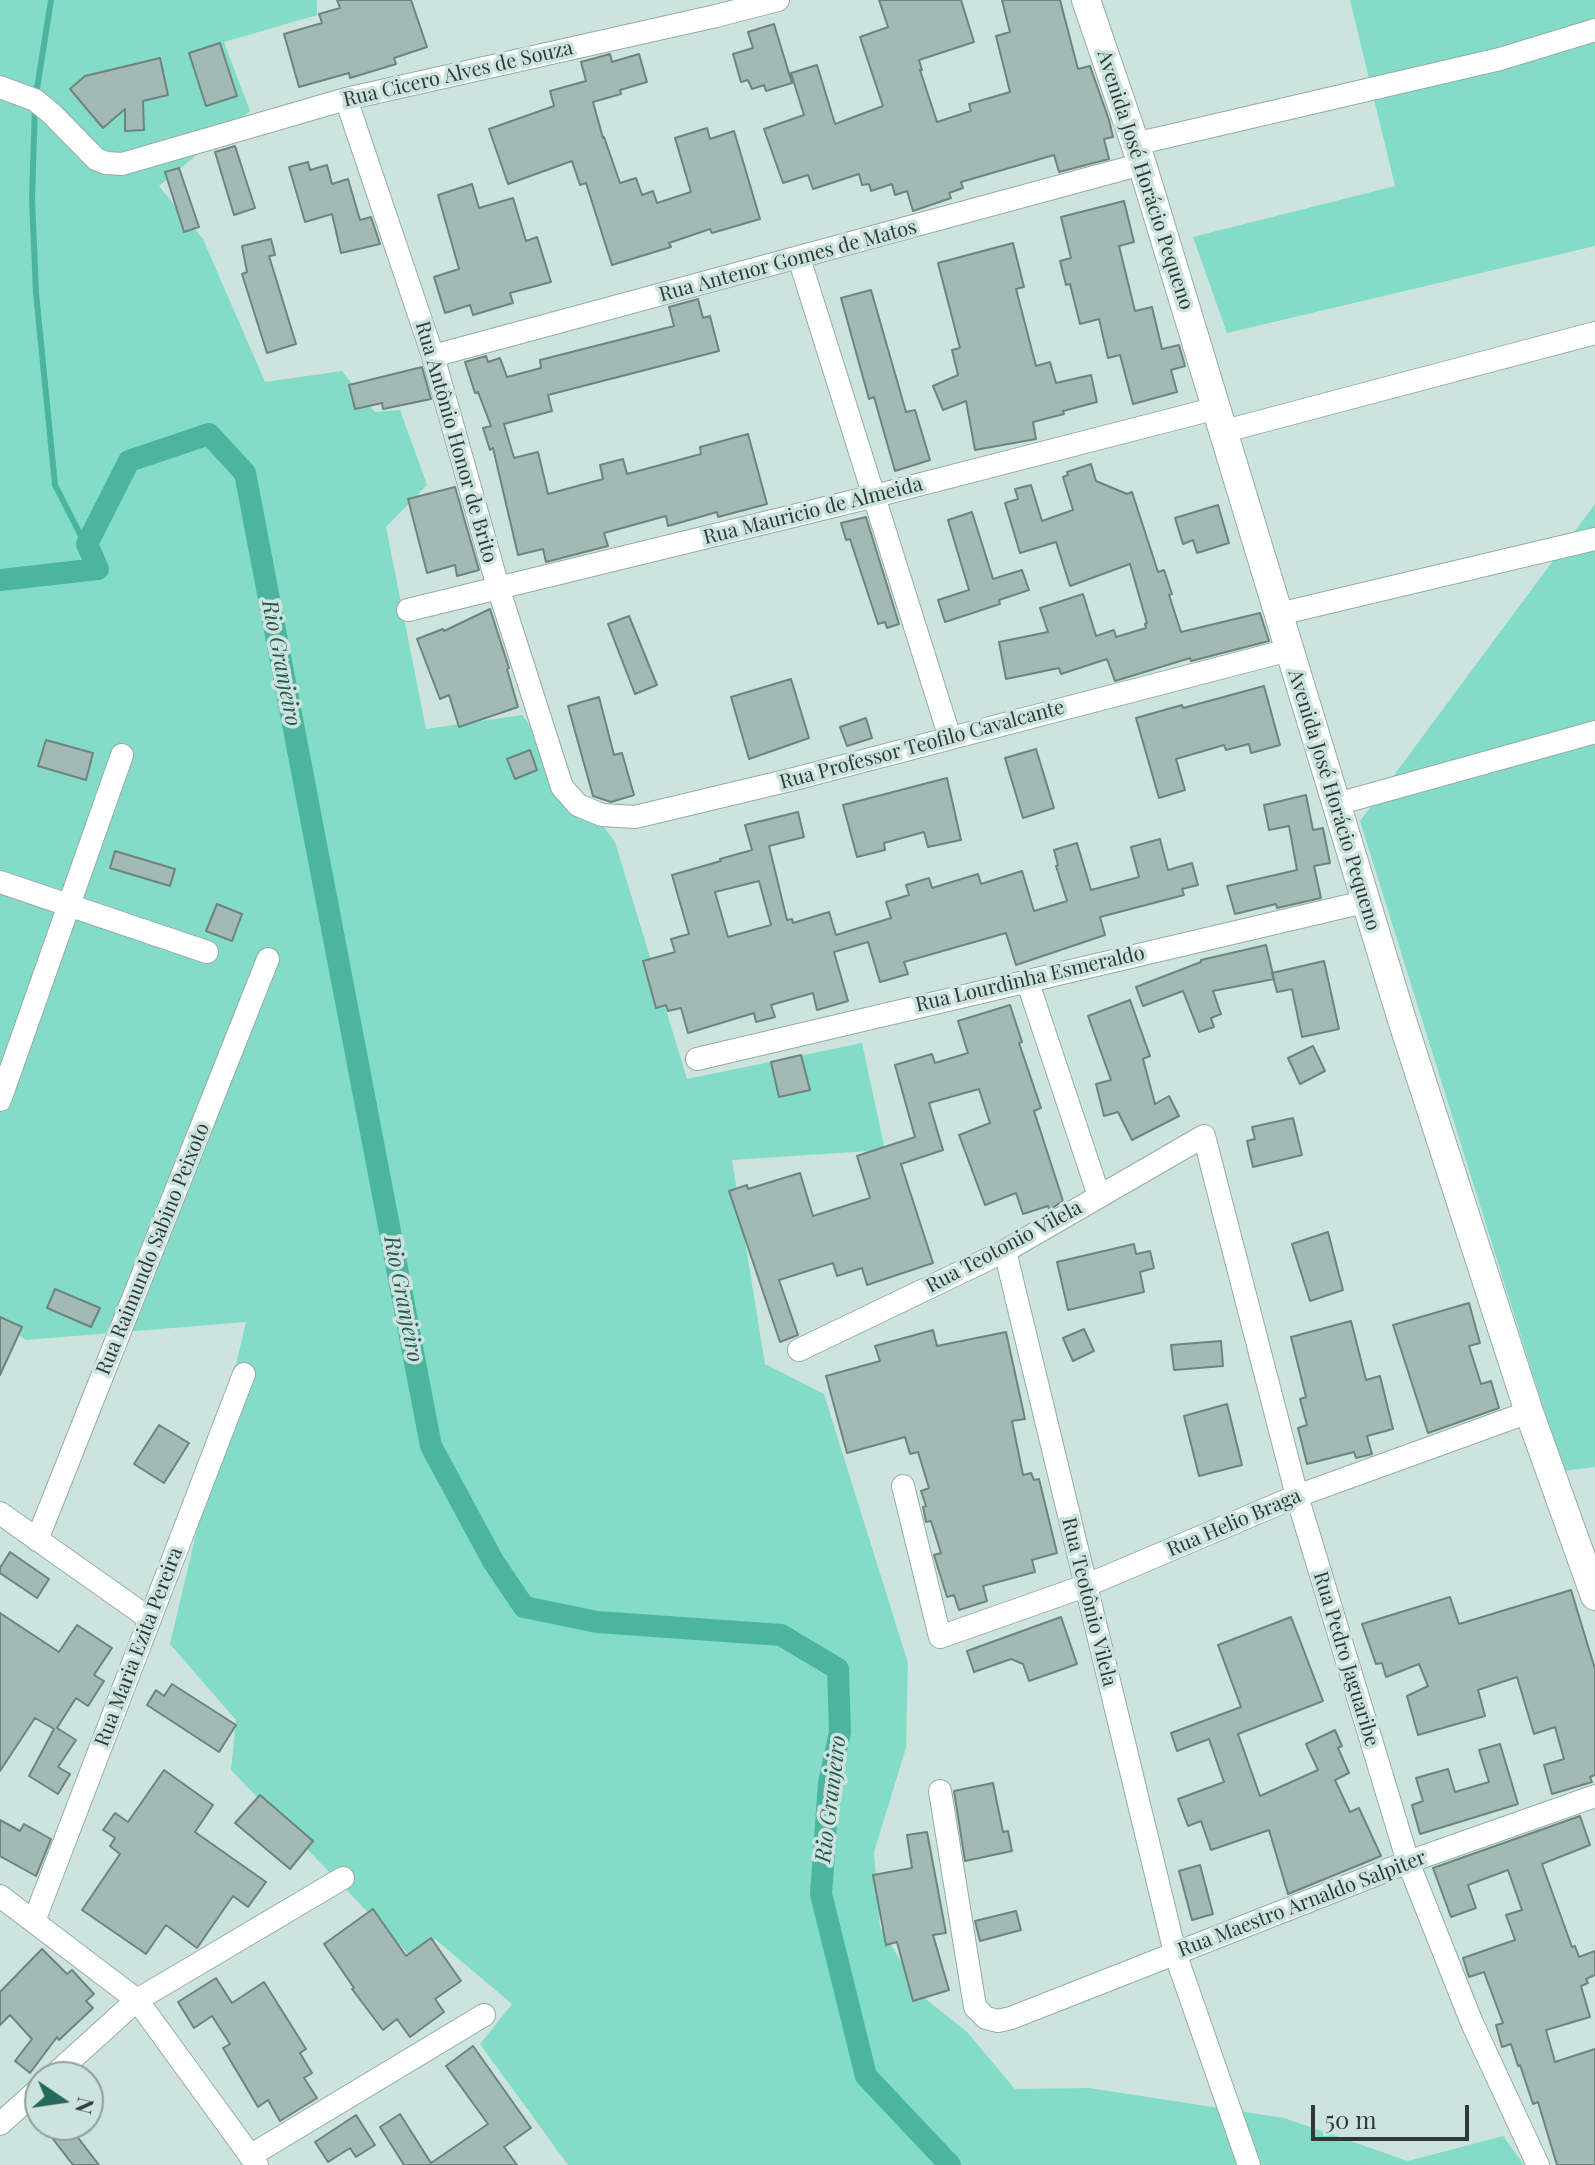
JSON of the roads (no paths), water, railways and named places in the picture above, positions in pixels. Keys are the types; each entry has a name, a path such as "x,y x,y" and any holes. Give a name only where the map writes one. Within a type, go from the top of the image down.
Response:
{"street":[{"name":"Rua Cicero Alves de Souza","path":"0,87 35,100 96,159 122,164 346,99 778,0"},
{"name":"Avenida José Horácio Pequeno","path":"1086,0 1139,154 1221,420 1364,902 1529,1412 1595,1596"},
{"name":"Rua Antenor Gomes de Matos","path":"433,356 799,258 1139,154 1500,59 1595,30"},
{"name":"Rua Antônio Honor de Brito","path":"346,99 433,356 498,587 562,787"},
{"path":"799,258 950,738"},
{"name":"Rua Mauricio de Almeida","path":"408,610 875,496 1595,333"},
{"path":"1279,614 1595,539"},
{"name":"Rua Professor Teofilo Cavalcante","path":"562,787 578,805 602,815 635,817 794,779 1289,650"},
{"path":"1337,804 1595,732"},
{"path":"0,1100 122,755"},
{"path":"0,882 207,952"},
{"name":"Rua Lourdinha Esmeraldo","path":"697,1059 1364,902"},
{"name":"Rua Raimundo Sabino Peixoto","path":"37,1540 268,959"},
{"path":"1027,980 1099,1196"},
{"name":"Rua Teotonio Vilela","path":"799,1350 1005,1251 1204,1136"},
{"name":"Rua Pedro Jaguaribe","path":"1204,1136 1297,1496 1408,1862 1472,2023 1538,2165"},
{"name":"Rua Teotônio Vilela","path":"1005,1251 1175,1953 1249,2165"},
{"name":"Rua Maria Ezita Pereira","path":"34,1921 244,1374"},
{"name":"Rua Helio Braga","path":"903,1486 940,1637 1085,1586 1297,1496 1529,1412"},
{"path":"0,1513 150,1619"},
{"name":"Rua Maestro Arnaldo Salpiter","path":"940,1791 975,2007 986,2018 998,2021 1408,1862 1595,1796"},
{"path":"70,2061 137,2000 343,1878"},
{"path":"0,1896 137,2000 253,2160 484,2015"},
{"path":"0,2124 24,2102"}],"waterway":[{"path":"36,95 51,0"},
{"path":"35,106 32,199 36,293 55,485 98,569"},
{"name":"Rio Granjeiro","path":"0,580 98,569 87,544 129,461 209,434 245,473 431,1446 493,1561 524,1607 597,1622 781,1635 838,1669 840,1732 829,1783 821,1894 866,2076 950,2165"}]}
